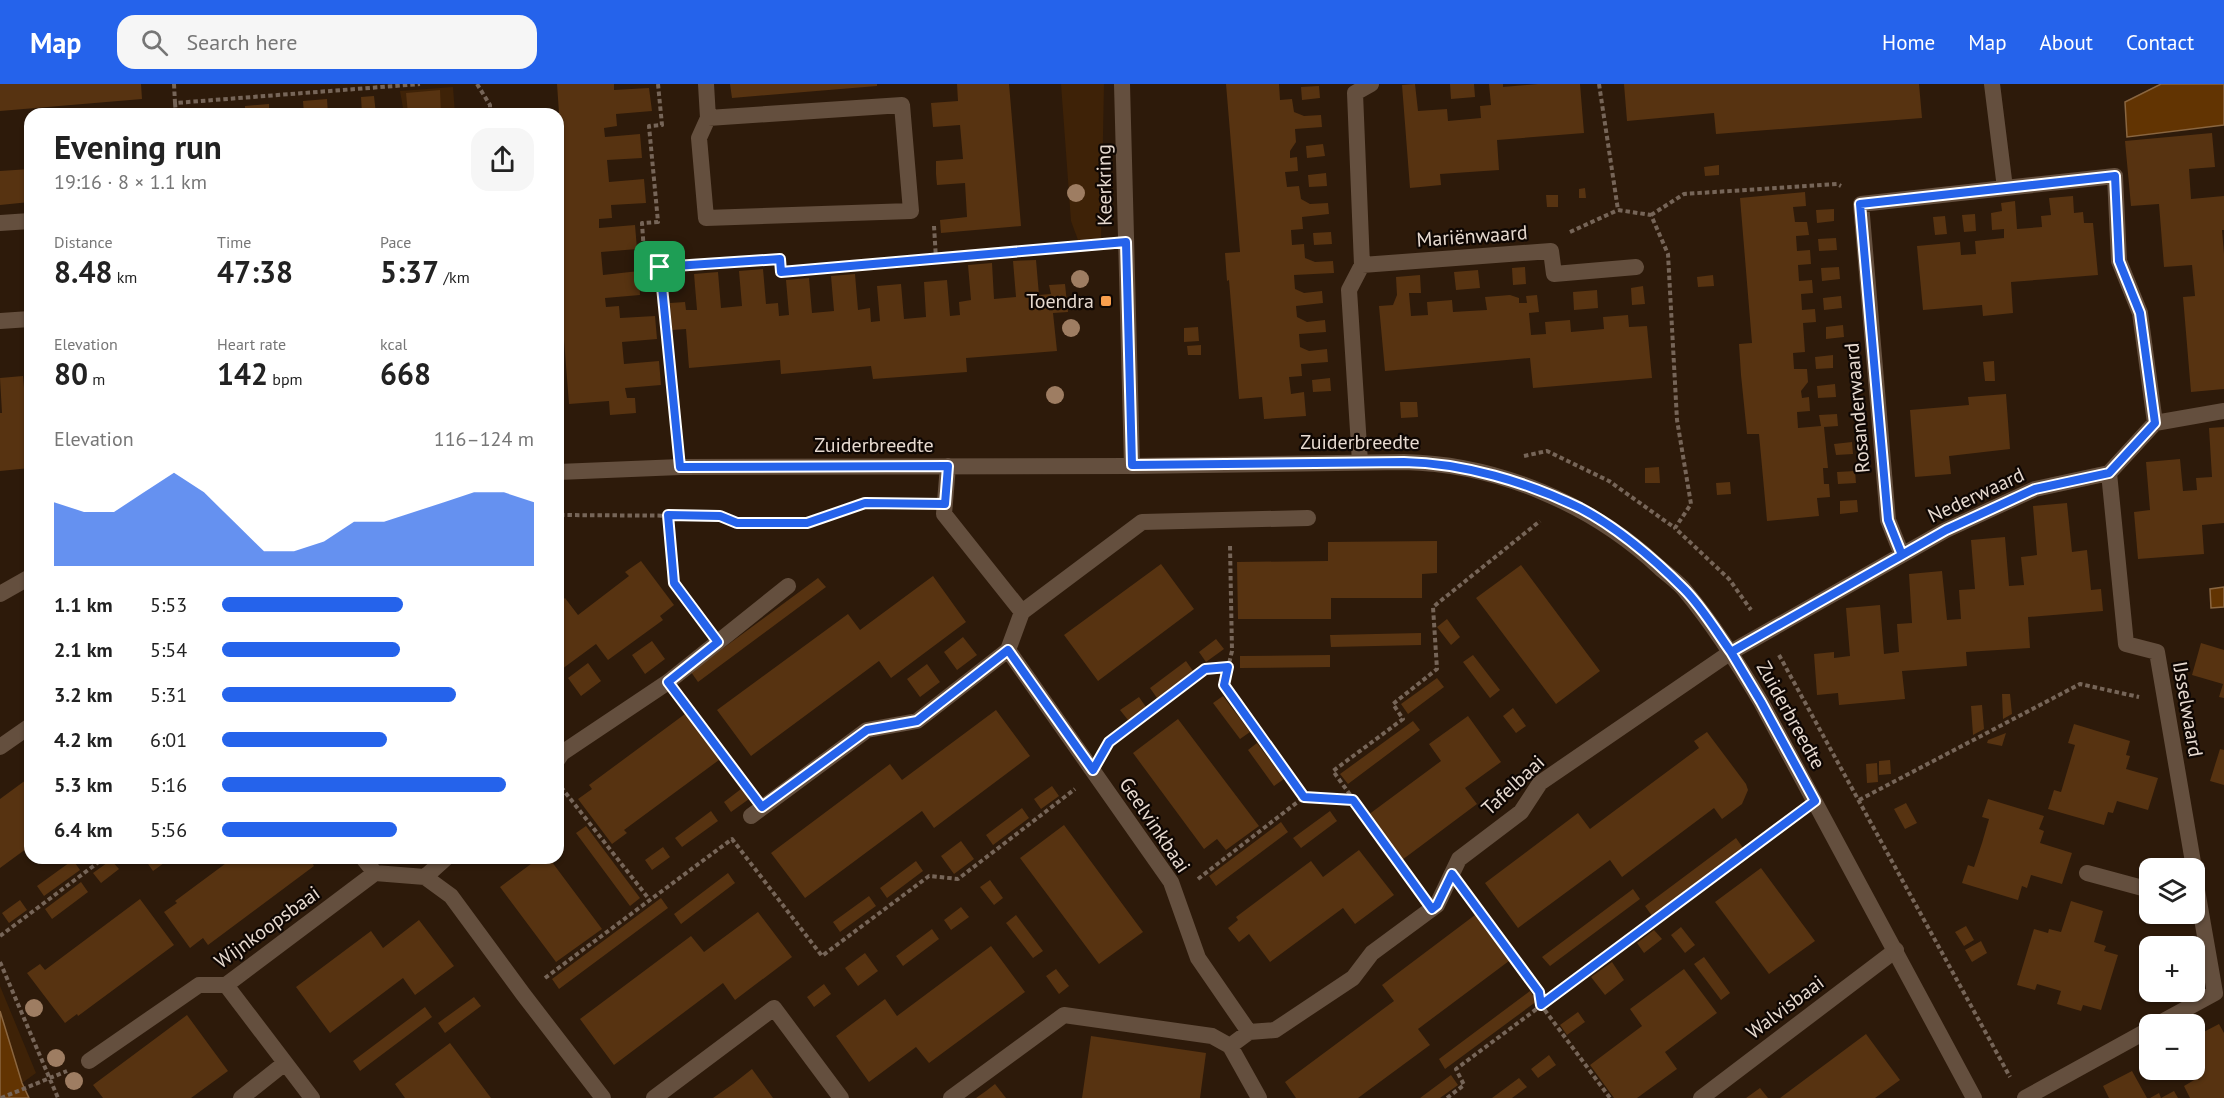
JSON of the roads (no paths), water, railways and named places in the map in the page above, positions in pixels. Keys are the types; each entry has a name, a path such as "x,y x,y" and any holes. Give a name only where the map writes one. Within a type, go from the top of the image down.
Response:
{"street":[{"path":"706,84 708,118 699,138 706,218 911,211 902,105 708,118"},
{"name":"Keerkring","path":"1122,84 1132,465"},
{"path":"1360,462 1349,290 1362,265 1355,93 1371,84"},
{"path":"1992,84 2005,188 2115,176 2119,261 2140,313 2155,423"},
{"name":"Rosanderwaard","path":"1902,555 1888,520 1860,204 2005,188"},
{"path":"0,223 24,221"},
{"name":"Mariënwaard","path":"1362,265 1551,251 1554,274 1636,267"},
{"path":"0,321 24,319"},
{"path":"2109,473 2155,423 2224,411"},
{"name":"Zuiderbreedte","path":"564,472 680,467 1427,463 1470,469 1581,509 1632,542 1686,591 1731,652 1815,801 1974,1098"},
{"path":"948,466 944,514 1022,612"},
{"name":"Nederwaard","path":"1902,555 1946,530 2035,489 2109,473"},
{"name":"IJsselwaard","path":"2109,473 2126,644 2157,652 2192,858"},
{"path":"757,812 867,730 917,721 1008,650 1022,612 1142,522 1308,518"},
{"path":"1731,652 1902,555"},
{"path":"0,594 24,580"},
{"path":"564,752 668,682 788,586"},
{"name":"Geelvinkbaai","path":"1008,650 1171,882 1198,958 1249,1032"},
{"name":"Tafelbaai","path":"1230,1046 1249,1032 1275,1030 1353,978 1372,953 1437,905 1459,859 1521,812 1540,783 1731,652"},
{"path":"0,747 24,730"},
{"path":"368,864 375,873 425,877 451,896 603,1098"},
{"path":"425,877 439,864"},
{"name":"Wijnkoopsbaai","path":"89,1061 199,985 226,986 375,873"},
{"path":"2087,873 2139,887"},
{"path":"2176,1014 2215,993 2201,924"},
{"name":"Walvisbaai","path":"1701,1098 1896,950"},
{"path":"226,986 312,1098"},
{"path":"654,1098 774,1008 841,1098"},
{"path":"951,1098 1064,1015 1212,1036 1230,1046 1259,1098"},
{"path":"2025,1098 2139,1035"},
{"path":"241,1098 285,1063"}],"place":[{"name":"Toendra","path":"1106,301"}]}
